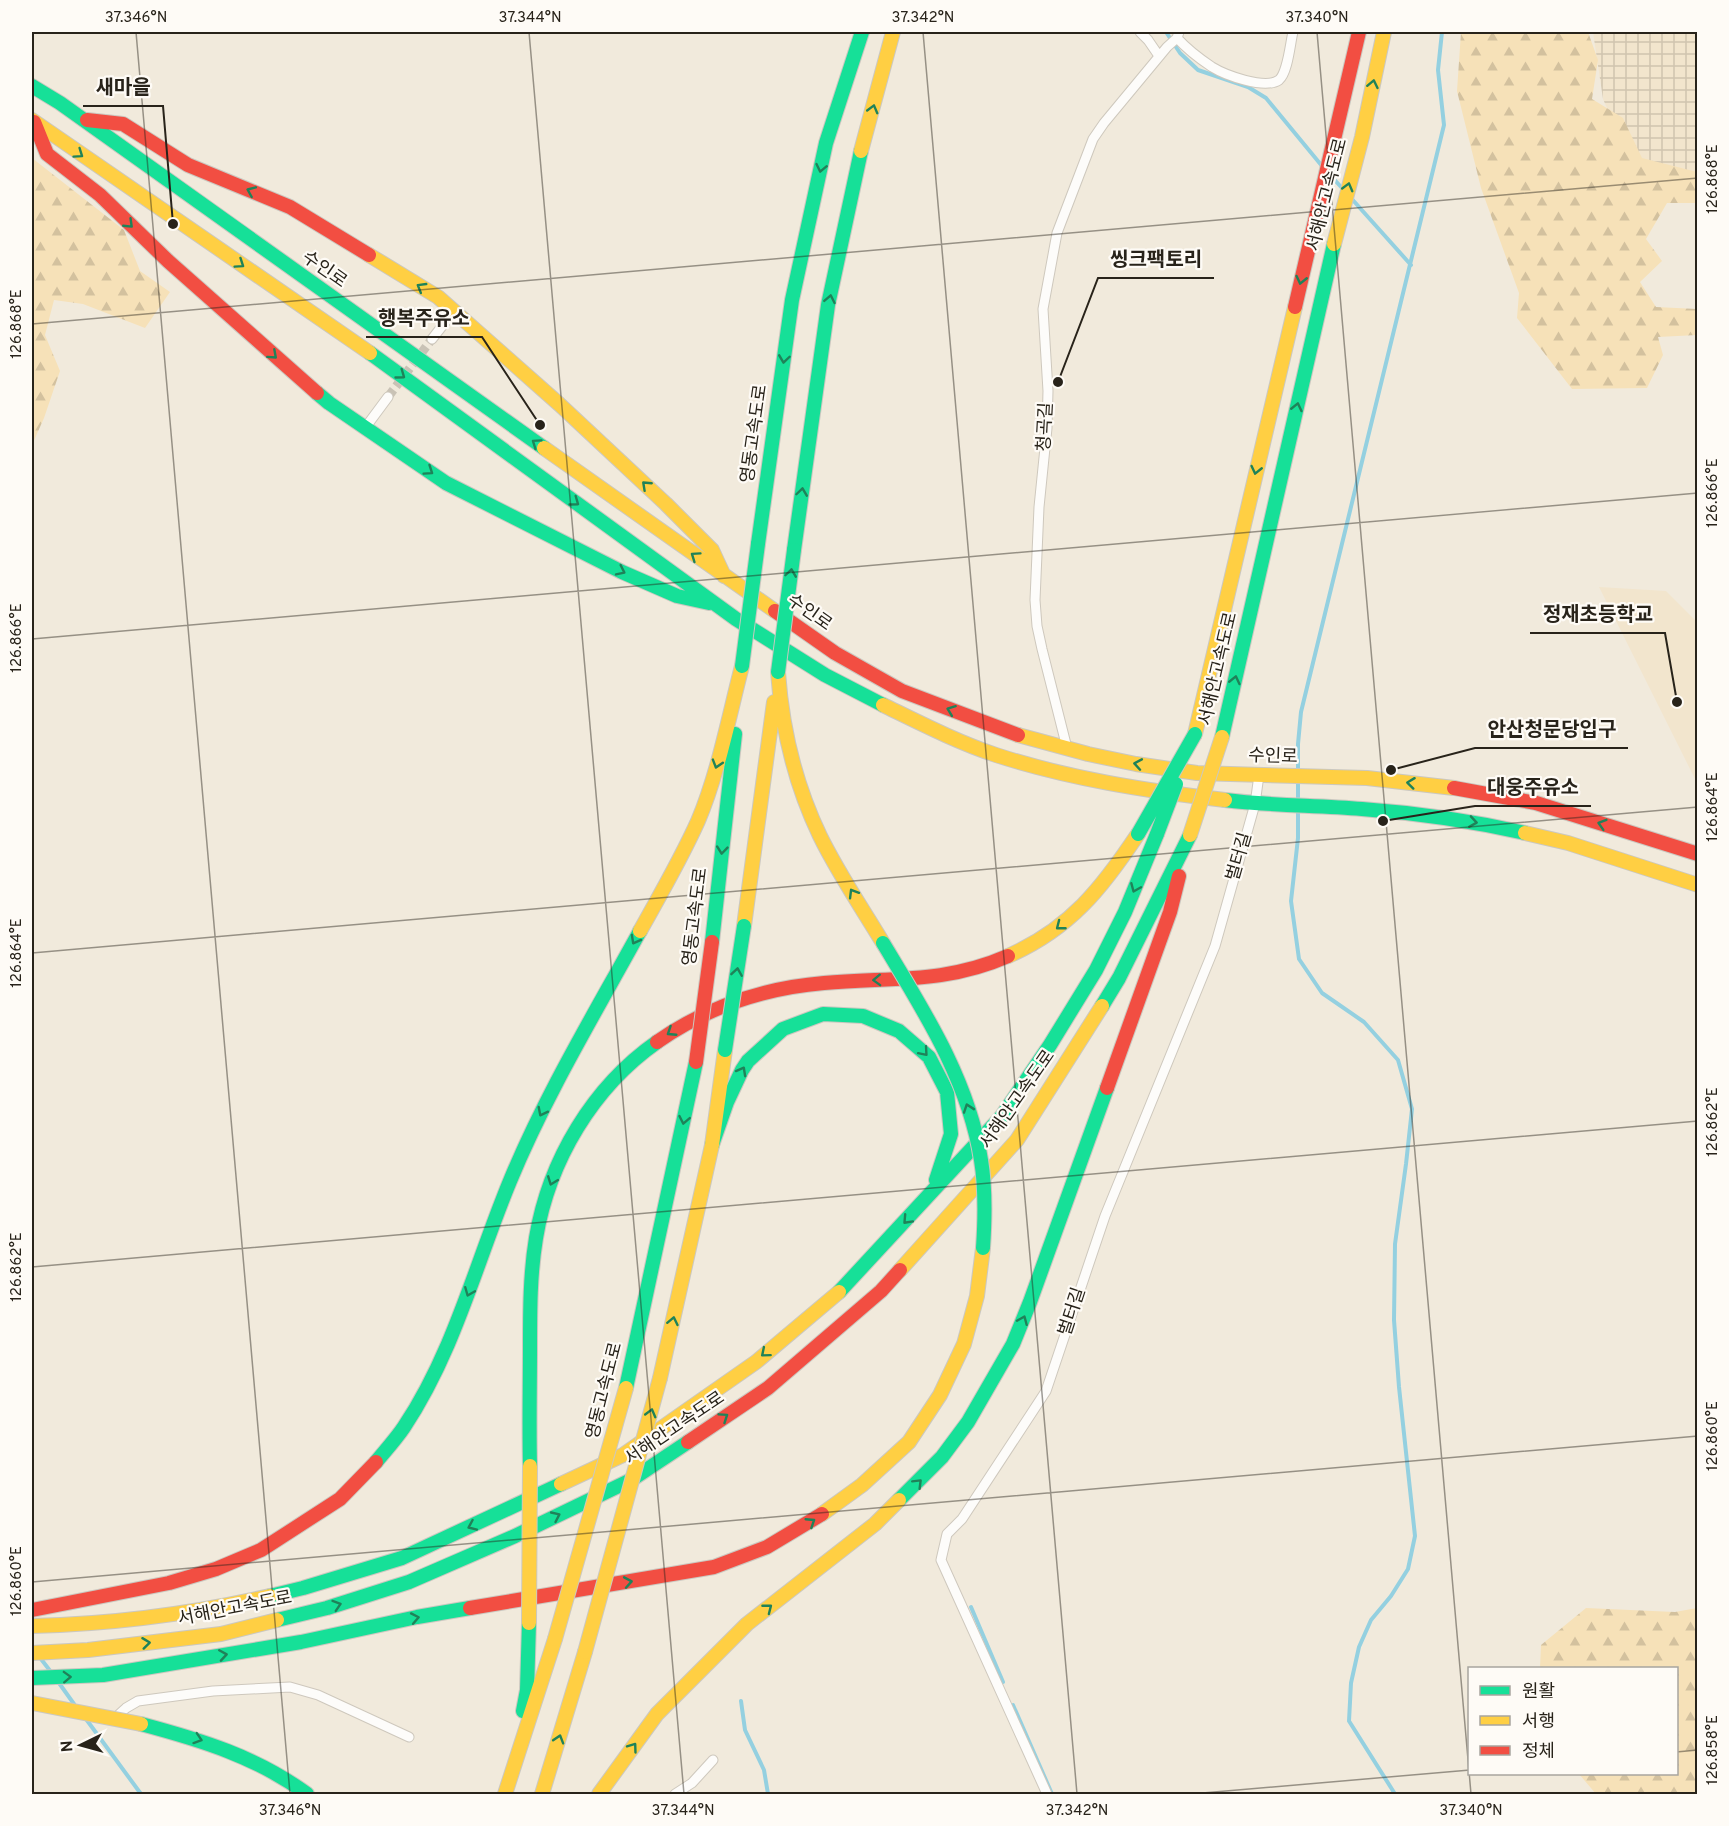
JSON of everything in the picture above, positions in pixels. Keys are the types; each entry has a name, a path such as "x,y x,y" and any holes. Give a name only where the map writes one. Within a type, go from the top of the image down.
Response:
{"main road":[{"name":"영동고속도로","path":"505,1794 555,1639 626,1388 696,1062 712,942 742,666 792,300 826,143 862,32"},
{"path":"542,1794 585,1652 660,1378 712,1144 744,926 828,305 860,156 893,32"},
{"name":"서해안고속도로","path":"32,1626 153,1618 217,1608 303,1588 402,1558 623,1455 756,1362 846,1286 1002,1116 1050,1045 1096,970 1125,912 1195,734 1359,32"},
{"name":"서해안고속도로","path":"32,1653 88,1650 220,1634 327,1608 409,1582 498,1544 631,1480 768,1388 881,1291 1017,1140 1119,978 1190,835 1222,737 1335,238 1362,137 1384,32"},
{"name":"수인로","path":"32,86 84,120 724,576 835,653 902,691 1005,731 1136,764 1197,773 1367,778 1449,787 1536,803 1698,854"},
{"path":"84,120 123,124 188,165 290,207 438,297 559,404 681,519 712,550 724,576"},
{"path":"33,121 47,154 100,195 168,261 329,404 446,483 622,572 677,596 717,605"},
{"path":"33,121 369,352 736,619 825,675 941,734 996,755 1124,786 1256,804 1363,809 1475,822 1568,843 1698,885"},
{"path":"32,1610 170,1583 216,1569 261,1550 340,1499 373,1467 404,1427 431,1379 450,1338 526,1143 668,881 698,820 719,756 742,666"},
{"path":"32,1678 103,1675 301,1642 417,1617 714,1567 767,1547 808,1524 862,1485 909,1442 940,1395 964,1344 977,1296 983,1248 985,1195 983,1170 977,1138 968,1109 937,1038 828,851 803,795 783,725 778,672"},
{"path":"511,1773 527,1690 530,1317 533,1263 539,1221 549,1188 578,1123 617,1073 643,1051 713,1008 751,994 810,984 941,976 984,967 1033,944 1058,928 1102,886 1138,834 1195,734"},
{"path":"1631,832 1698,844"},
{"path":"599,1794 657,1714 747,1624 875,1524 912,1489 956,1440 988,1389 1012,1344 1030,1302 1170,912 1190,835"},
{"path":"1665,874 1698,891"},
{"path":"712,1144 739,1075 756,1051 776,1032 798,1021 827,1014 843,1013 869,1017 885,1022 908,1035 931,1060 945,1086 951,1118 950,1145 940,1174 926,1199"},
{"path":"32,1704 184,1735 245,1757 277,1774 307,1794"}],"street":[{"path":"1140,32 1159,56"},
{"path":"1178,35 1193,53 1215,69 1245,81 1272,83 1285,72 1293,32"},
{"name":"청곡길","path":"1067,748 1039,638 1035,600 1048,391 1043,309 1058,232 1093,139 1178,35"},
{"path":"432,339 454,311"},
{"path":"365,428 388,398"},
{"name":"벌터길","path":"1047,1794 942,1560 947,1534 962,1519 1046,1391 1105,1216 1215,946 1256,804 1259,775"},
{"path":"111,1722 126,1708 138,1701 213,1690 290,1687 318,1695 409,1737"},
{"path":"675,1794 692,1784 713,1760"}],"shaded area":[{"path":"1593,32 1697,32 1697,184 1626,151 1603,99"},
{"path":"1599,587 1666,591 1697,622 1697,783"}],"green space":[{"path":"1461,32 1588,32 1598,60 1592,99 1623,118 1642,158 1697,172 1697,203 1667,203 1646,239 1662,261 1640,282 1656,307 1697,309 1697,335 1658,337 1663,355 1647,388 1572,389 1517,318 1519,293 1481,188 1457,91"},
{"path":"32,158 124,230 140,271 170,292 145,328 83,304 54,300 45,335 60,371 32,445"},
{"path":"1586,1608 1675,1612 1697,1608 1697,1794 1596,1794 1580,1775 1678,1775 1678,1667 1540,1667 1541,1645"}],"waterway":[{"path":"1166,32 1180,53 1198,70 1248,87 1266,98 1322,166"},
{"path":"1298,772 1301,712 1444,125 1438,70 1442,32"},
{"path":"1331,176 1342,188"},
{"path":"1351,198 1411,265"},
{"path":"1298,779 1298,802"},
{"path":"1298,809 1298,838 1291,901 1299,959 1322,993 1364,1022 1398,1060 1412,1109 1395,1244 1394,1320 1415,1536 1408,1569 1391,1596 1371,1620 1359,1647 1351,1683 1349,1721 1395,1794"},
{"path":"971,1607 1003,1682"},
{"path":"41,1659 51,1672"},
{"path":"59,1683 74,1704"},
{"path":"741,1701 745,1730 764,1770 768,1794"},
{"path":"1013,1705 1052,1794"},
{"path":"86,1719 141,1794"}],"tunnel":[{"path":"388,397 432,339"}],"traffic: fast":[{"path":"758,544 792,300 826,143 862,32"},
{"path":"32,86 60,103 544,448"},
{"path":"794,550 828,305 861,151"},
{"path":"1222,737 1334,244"},
{"path":"370,353 736,619 825,675 883,705"},
{"path":"317,393 446,483 622,572 677,596 709,603"},
{"path":"742,666 758,544"},
{"path":"778,672 794,550"},
{"path":"712,942 735,734"},
{"path":"1138,834 1195,734"},
{"path":"1157,834 1176,784"},
{"path":"1225,800 1403,813 1465,821 1525,833"},
{"path":"839,1292 1002,1116 1050,1045 1096,970 1125,912 1157,834"},
{"path":"1102,1006 1119,978 1190,835"},
{"path":"725,1050 744,926"},
{"path":"376,1462 404,1427 437,1368 451,1338 524,1149 572,1054 640,931"},
{"path":"883,943 943,1047 966,1102 975,1131 983,1171 985,1204 983,1248"},
{"path":"712,1145 727,1102 742,1070 748,1061 783,1029 823,1014 863,1016 899,1031 929,1057 947,1092 951,1134 936,1180"},
{"path":"530,1466 531,1292 534,1252 542,1209 563,1154 594,1103 634,1060 657,1042"},
{"path":"626,1388 696,1062"},
{"path":"899,1500 942,1457 968,1422 1013,1344 1107,1088"},
{"path":"277,1620 327,1608 409,1582 515,1536 631,1480 688,1442"},
{"path":"270,1596 402,1558 561,1484"},
{"path":"32,1678 103,1675 301,1642 470,1608"},
{"path":"523,1711 527,1690 529,1623"},
{"path":"141,1724 228,1751 268,1770 307,1794"}],"traffic: slow":[{"path":"861,151 893,32"},
{"path":"1334,244 1362,137 1384,32"},
{"path":"32,120 370,353"},
{"path":"369,255 438,297 559,404 712,550 724,576"},
{"path":"1195,734 1295,307"},
{"path":"544,448 775,611"},
{"path":"640,931 685,849 705,803 742,666"},
{"path":"778,672 786,735 803,796 827,850 883,943"},
{"path":"744,926 774,702"},
{"path":"883,705 967,744 1052,771 1167,793 1225,800"},
{"path":"1018,735 1088,754 1197,773 1367,778 1454,788"},
{"path":"1190,835 1222,737"},
{"path":"1525,833 1568,843 1698,885"},
{"path":"1008,956 1049,933 1083,905 1111,872 1138,834"},
{"path":"900,1270 1017,1140 1102,1006"},
{"path":"660,1378 712,1145 725,1050"},
{"path":"822,1514 862,1485 909,1442 940,1395 964,1344 977,1296 983,1248"},
{"path":"561,1484 623,1455 756,1362 839,1292"},
{"path":"585,1652 660,1378"},
{"path":"555,1639 626,1388"},
{"path":"529,1623 530,1466"},
{"path":"599,1794 657,1714 747,1624 875,1524 899,1500"},
{"path":"32,1626 152,1617 270,1596"},
{"path":"32,1653 88,1650 221,1634 277,1620"},
{"path":"505,1794 555,1639"},
{"path":"542,1794 585,1652"},
{"path":"32,1703 141,1724"}],"traffic: jam":[{"path":"1295,307 1359,32"},
{"path":"87,120 123,124 188,165 290,207 369,255"},
{"path":"34,122 47,154 100,195 168,261 317,393"},
{"path":"775,611 835,653 902,691 1018,735"},
{"path":"1454,788 1536,803 1698,854"},
{"path":"1107,1088 1170,912 1179,876"},
{"path":"696,1062 712,942"},
{"path":"657,1042 716,1009 780,989 824,983 939,975 984,965 1008,956"},
{"path":"688,1442 768,1388 881,1291 900,1270"},
{"path":"32,1610 169,1583 216,1569 261,1550 340,1499 376,1462"},
{"path":"470,1608 714,1567 767,1547 822,1514"}],"place":[{"name":"새마을","path":"173,224"},
{"name":"씽크팩토리","path":"1058,382"},
{"name":"행복주유소","path":"540,425"},
{"name":"정재초등학교","path":"1677,702"},
{"name":"안산청문당입구","path":"1391,770"},
{"name":"대웅주유소","path":"1383,821"}]}
